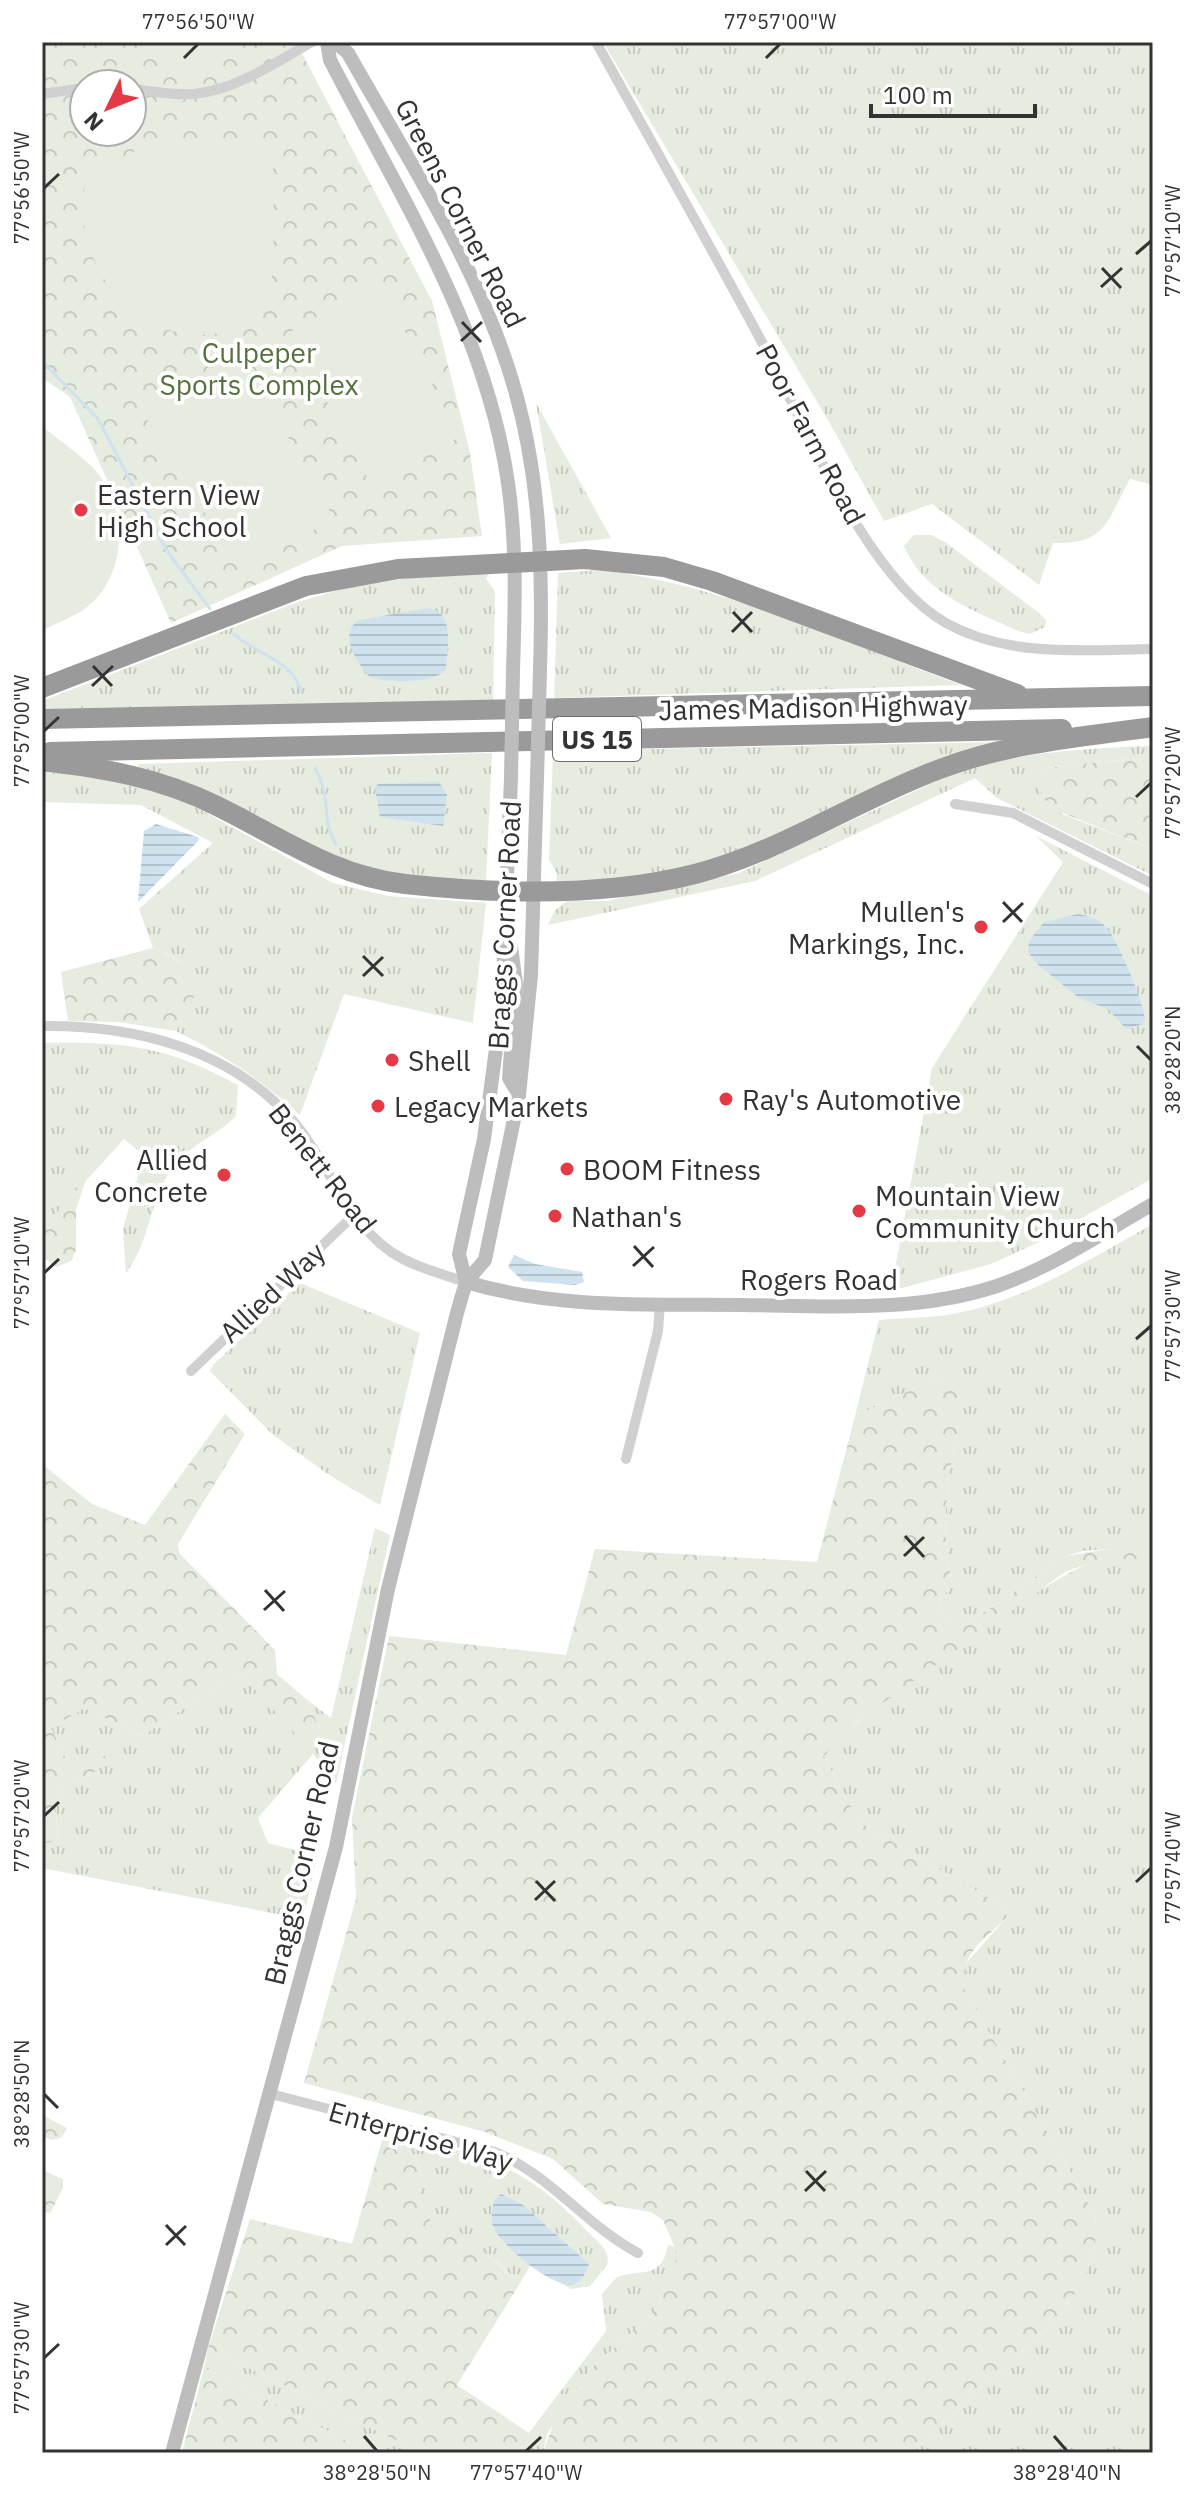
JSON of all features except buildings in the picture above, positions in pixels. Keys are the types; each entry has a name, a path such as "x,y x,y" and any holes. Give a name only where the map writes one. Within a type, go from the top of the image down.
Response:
{"highway":[{"path":"42,688 306,586 398,569 542,560 625,561 712,581 1028,698"},
{"name":"James Madison Highway","path":"42,719 1153,696"},
{"path":"42,761 99,768 169,785 215,805 306,855 356,874 404,884 534,890 626,887 692,875 721,867 913,779 966,760 1019,746 1153,727"},
{"name":"James Madison Highway","path":"42,752 1153,727"}],"main road":[{"name":"Greens Corner Road","path":"327,42 330,60 434,258 475,354 490,402 507,480 515,561"},
{"name":"Greens Corner Road","path":"335,42 348,53 411,166 466,268 498,338 531,458 542,560"},
{"name":"Braggs Corner Road","path":"172,2453 271,2094 338,1835 388,1589 466,1282 485,1260 519,1095 531,975 542,560"},
{"name":"Braggs Corner Road","path":"466,1282 459,1254 490,1105 506,924 515,561"},
{"path":"506,924 516,979 509,1078 519,1095"},
{"name":"Rogers Road","path":"466,1282 537,1299 660,1304 882,1306 941,1300 1026,1274 1153,1204"}],"street":[{"path":"148,91 176,95 206,93 236,83 312,42"},
{"name":"Poor Farm Road","path":"596,42 835,481 881,562 904,590 947,623 993,642 1027,649 1153,649"},
{"path":"42,94 68,90"},
{"path":"955,804 1013,813 1153,884"},
{"name":"Benett Road","path":"42,1026 136,1033 193,1049 240,1075 292,1120 317,1152 354,1215 401,1258 466,1282"},
{"name":"Allied Way","path":"191,1371 354,1215"},
{"path":"626,1459 658,1331 660,1304"},
{"name":"Enterprise Way","path":"271,2094 495,2152 521,2162 547,2179 594,2226 638,2253"}],"green space":[{"name":"Culpeper Sports Complex","path":"42,42 296,42 432,301 470,453 482,536 342,546 171,623 70,397 42,378"},
{"path":"159,42 247,42 180,79"},
{"path":"603,42 1153,42 1153,485 1130,479 1110,518 1095,534 1071,542 1053,543 1039,585 932,504 884,521 828,420"},
{"path":"253,144 273,162 274,272 249,328 199,335 171,331 146,320 124,304 107,283 94,259 86,233 83,207 86,180 140,148"},
{"path":"379,281 459,437 373,488 290,332"},
{"path":"240,352 334,519 240,570 141,410"},
{"path":"536,403 611,538 560,544"},
{"path":"42,426 82,458 102,479 116,512 119,529 115,564 99,595 86,608 42,631"},
{"path":"914,535 931,535 945,542 1039,613 1046,620 1045,627 1030,634 1018,631 952,599 924,577 913,563 904,546"},
{"path":"599,570 689,587 735,601 961,685 554,698 558,573"},
{"path":"489,573 486,579 495,591 493,700 42,709 42,701 298,602 349,587 435,574"},
{"path":"1000,742 708,862 630,879 556,881 557,873 549,860 553,751"},
{"path":"1153,746 1153,761 1140,758 1038,769 1062,814 1153,849 1153,876 997,798 975,778 755,881 548,925 555,910 567,901 607,901 739,873 956,772 1054,752"},
{"path":"492,753 486,881 416,879 336,860 139,770 138,764"},
{"path":"1140,758 1153,761 1153,849 1050,808 1042,795 1037,769"},
{"path":"42,768 139,784 194,806 333,883 388,896 486,903 473,1023 344,994 300,1115 241,1068 176,1031 192,1002 186,973 179,961 153,948 139,909 213,843 141,805 42,802"},
{"path":"1036,836 1153,896 1153,1178 1037,1243 991,1264 891,1291 932,1068 1063,862"},
{"path":"153,948 178,962 196,984 193,1002 176,1031 119,1022 68,1021 61,972"},
{"path":"42,1043 121,1045 143,1049 188,1061 238,1085 236,1116 185,1154 170,1171 140,1248 126,1273 123,1229 144,1155 124,1139 42,1229"},
{"path":"86,1180 76,1209 76,1250 71,1261 56,1267 42,1256 42,1229"},
{"path":"1153,1224 1153,1545 1083,1551 1066,1556 963,1627 953,1627 942,1616 939,1600 953,1585 948,1564 946,1517 955,1443 966,1399 946,1378 928,1382 855,1416 879,1320 947,1315 1002,1301 1054,1278"},
{"path":"300,1283 420,1333 380,1505 332,1477 272,1434 210,1371"},
{"path":"946,1378 959,1386 966,1399 955,1443 946,1517 948,1564 953,1585 939,1600 942,1616 953,1627 963,1627 1066,1556 1143,1543 1153,1545 1153,1559 1101,1559 1065,1572 856,1722 824,1756 846,1800 867,1827 1001,1905 1007,1917 975,1948 966,1966 964,1989 1094,2213 1096,2242 1088,2270 1057,2320 911,2453 543,2453 557,2413 590,2369 653,2315 678,2255 663,2220 651,2212 603,2204 553,2159 485,2132 304,2083 356,1899 352,1818 389,1636 566,1655 595,1549 817,1562 855,1416 928,1382"},
{"path":"225,1414 245,1434 178,1544 179,1553 275,1650 277,1674 305,1698 320,1729 317,1736 301,1740 239,1672 142,1736 84,1708 51,1728 68,1763 93,1751 109,1758 93,1773 58,1789 55,1802 58,1840 42,1844 42,1464 92,1504 145,1525"},
{"path":"375,1528 390,1535 336,1784 313,1754 258,1818 268,1843 317,1856 303,1919 42,1868 42,1844 58,1839 55,1802 58,1789 93,1773 68,1763 51,1728 84,1708 142,1736 239,1672 301,1739 320,1729 305,1698 331,1718"},
{"path":"1101,1559 1153,1559 1153,2453 911,2453 1057,2320 1088,2270 1096,2242 1096,2227 1094,2213 964,1989 961,1969 1007,1917 1001,1905 867,1827 846,1800 824,1756 870,1711 954,1647 1043,1589"},
{"path":"42,2115 67,2128 62,2137 52,2140 42,2136"},
{"path":"384,2133 471,2154 517,2174 562,2206 598,2242 607,2255 607,2265 590,2286 571,2289 530,2266 520,2283 478,2248 429,2220 422,2207 419,2164 402,2147 382,2140"},
{"path":"382,2140 402,2147 413,2155 419,2165 422,2198 434,2225 460,2232 520,2283 457,2385 529,2433 525,2453 422,2453 208,2348 250,2219 352,2244"},
{"path":"42,2170 63,2179 63,2188 50,2213 42,2212"},
{"path":"668,2245 676,2247 678,2256 653,2315 590,2369 547,2434 543,2453 525,2453 529,2433 606,2331 602,2294 616,2278 655,2269 665,2257"},
{"path":"208,2348 422,2453 371,2453 204,2368"},
{"path":"204,2368 371,2453 182,2453"}],"water":[{"path":"429,608 438,611 447,625 446,670 431,678 410,681 370,677 351,648 349,640 353,626 359,620"},
{"path":"439,782 447,795 443,826 380,817 375,788 378,784"},
{"path":"156,824 198,837 199,840 138,902 144,831"},
{"path":"1078,914 1097,919 1111,934 1140,999 1145,1019 1142,1024 1126,1029 1108,1009 1079,998 1036,963 1028,952 1029,941 1044,922"},
{"path":"514,1255 535,1264 582,1272 584,1282 575,1285 523,1281 508,1267"},
{"path":"501,2194 523,2205 589,2264 579,2281 565,2284 554,2280 528,2264 505,2244 492,2220 494,2200"}],"waterway":[{"path":"42,361 98,419 167,551 210,609"},
{"path":"234,634 283,665 297,681 301,692"},
{"path":"315,768 324,790 328,826 336,845"}],"place":[{"name":"Eastern View High School","path":"81,510"},
{"name":"Mullen's Markings, Inc.","path":"981,927"},
{"name":"Shell","path":"392,1060"},
{"name":"Ray's Automotive","path":"726,1099"},
{"name":"Legacy Markets","path":"378,1106"},
{"name":"BOOM Fitness","path":"567,1169"},
{"name":"Allied Concrete","path":"224,1175"},
{"name":"Mountain View Community Church","path":"859,1211"},
{"name":"Nathan's","path":"555,1216"}]}
